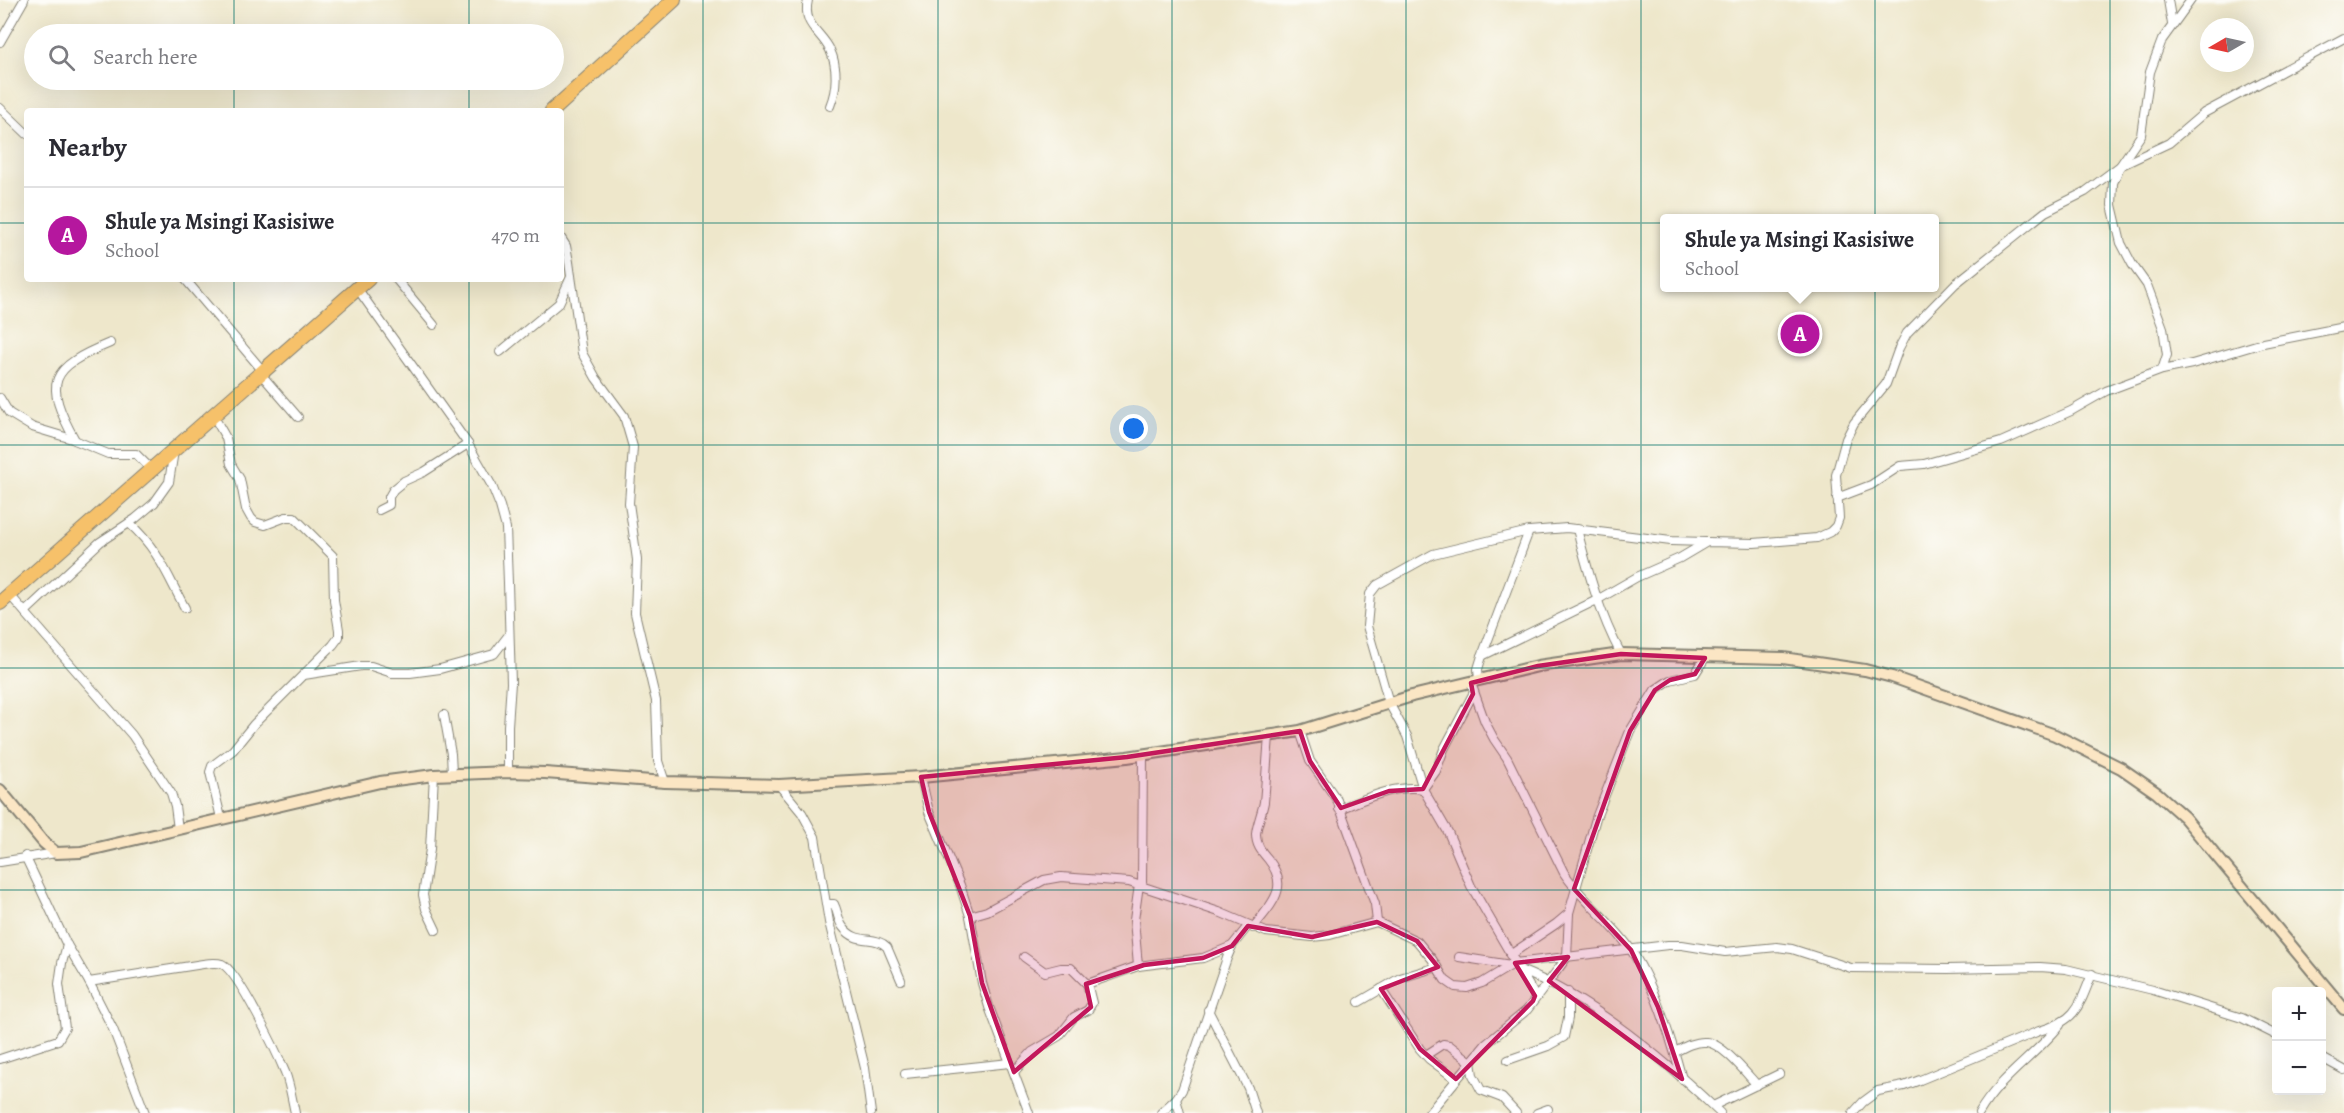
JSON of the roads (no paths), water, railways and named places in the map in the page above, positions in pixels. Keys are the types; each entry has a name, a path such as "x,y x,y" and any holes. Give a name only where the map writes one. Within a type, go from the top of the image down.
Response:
{"highway":[{"path":"555,108 674,0"},
{"path":"5,598 261,371 363,284"}],"street":[{"path":"0,42 24,0"},
{"path":"808,0 809,22 829,49 833,63 836,81 830,106"},
{"path":"2168,0 2172,24"},
{"path":"2162,370 2167,355 2163,327 2147,285 2121,243 2112,205 2113,183 2120,166 2141,135 2150,72 2162,40 2191,0"},
{"path":"1535,996 1515,966 1471,886 1448,832 1423,789 1407,736 1389,703 1367,626 1370,594 1377,585 1433,554 1529,531 1567,528 1671,541 1754,543 1817,538 1825,535 1836,526 1839,518 1836,475 1846,439 1854,423 1886,384 1907,333 1955,284 2045,212 2085,192 2120,166 2169,143 2204,113 2344,38"},
{"path":"0,108 24,131"},
{"path":"564,243 582,353 596,378 624,416 633,447 629,499 637,560 635,613 656,701 658,761 665,782"},
{"path":"500,352 559,303 571,276"},
{"path":"187,282 298,417"},
{"path":"398,282 434,325"},
{"path":"363,284 468,444 492,486 506,528 511,683 508,772"},
{"path":"1837,498 1871,485 1900,466 1924,464 2001,442 2071,411 2106,391 2162,370 2263,344 2344,327"},
{"path":"75,440 55,396 58,376 68,364 85,352 110,343"},
{"path":"0,398 9,413 42,431 75,440 108,454 136,454 152,470"},
{"path":"213,415 226,438 231,464 240,479 246,509 251,518 265,525 290,516 294,517 333,556 334,600 339,637 254,724 233,750 212,766 210,772 221,818"},
{"path":"379,510 387,507 393,490 468,444"},
{"path":"25,612 100,542 154,503 169,482 174,450"},
{"path":"129,523 163,563 185,608"},
{"path":"1577,529 1597,600 1621,654"},
{"path":"1423,789 1436,771 1444,749 1473,694 1482,656 1529,531"},
{"path":"1482,656 1597,600 1707,542"},
{"path":"5,598 25,612 132,735 171,793 178,829"},
{"path":"302,675 361,666 371,666 392,674 440,669 494,654 508,636"},
{"path":"0,862 25,856 81,852 380,782 434,775 508,772 665,782 779,785 921,777 1143,754 1269,737 1300,731 1389,703 1538,666 1621,654 1705,658 1783,658 1864,670 1892,677 2055,735 2121,768 2157,793 2184,817 2342,1004"},
{"path":"1428,1113 1486,1044 1527,1010 1535,996 1567,957 1569,913 1574,889 1607,787 1630,731 1655,690 1670,680 1695,674 1705,658"},
{"path":"1473,694 1552,852 1574,889 1631,950 1658,1007 1675,1052 1682,1079"},
{"path":"444,715 452,773"},
{"path":"1300,731 1310,761 1332,790 1375,904 1377,922"},
{"path":"1161,1113 1176,1099 1188,1075 1208,1010 1232,946 1274,900 1279,885 1274,869 1260,851 1256,833 1263,805 1269,737"},
{"path":"1138,966 1134,921 1140,886 1143,754"},
{"path":"434,775 430,849 423,895 426,909 436,930"},
{"path":"921,777 928,812 960,885 970,916 982,982 998,1034 1029,1113"},
{"path":"779,785 802,813 815,837 829,922 865,1068 871,1113"},
{"path":"1339,809 1389,790 1410,786 1423,789"},
{"path":"0,790 44,843 56,853"},
{"path":"25,856 67,945 90,982 113,1029 145,1113"},
{"path":"970,916 987,911 1034,885 1055,877 1119,880 1219,912 1266,932 1312,936 1330,935 1377,922 1417,941 1449,984 1455,987 1467,988 1482,983 1515,966 1567,957 1682,945 1725,952 1777,947 1792,949 1851,968 2040,967 2092,974 2153,990 2242,1018 2272,1033"},
{"path":"827,904 834,904 842,926 850,935 860,940 878,940 883,943 901,980"},
{"path":"1510,955 1569,913"},
{"path":"0,1059 58,1040 63,1035 65,1028 59,984 67,945"},
{"path":"1088,985 1096,980 1138,966 1196,959 1232,946"},
{"path":"1014,1072 1032,1052 1059,1036 1074,1017 1091,1007 1092,1003 1088,985 1071,968 1045,972 1024,957"},
{"path":"1459,957 1515,966 1568,992 1648,1050 1720,1113"},
{"path":"90,982 203,964 222,964 230,970 242,988 279,1059 286,1074 295,1113"},
{"path":"1359,1002 1400,978 1437,967"},
{"path":"1979,1113 1999,1085 2046,1043 2076,1010 2092,974"},
{"path":"1381,989 1416,1043 1426,1055 1456,1079"},
{"path":"1508,1060 1548,1046 1564,1037 1568,1018 1568,992"},
{"path":"1208,1010 1248,1088 1256,1113"},
{"path":"1853,1113 1878,1091 1904,1086 2039,1031 2060,1025"},
{"path":"1675,1052 1695,1043 1711,1043 1734,1061 1757,1085"},
{"path":"1426,1055 1436,1047 1446,1044 1471,1062 1473,1076 1481,1090 1502,1098 1516,1113"},
{"path":"2326,1060 2344,1070"},
{"path":"905,1074 1010,1063"},
{"path":"1713,1106 1779,1074"},
{"path":"1176,1099 1180,1113"},
{"path":"1537,1113 1548,1109"}],"place":[{"name":"Shule ya Msingi Kasisiwe","path":"1800,334"}]}
